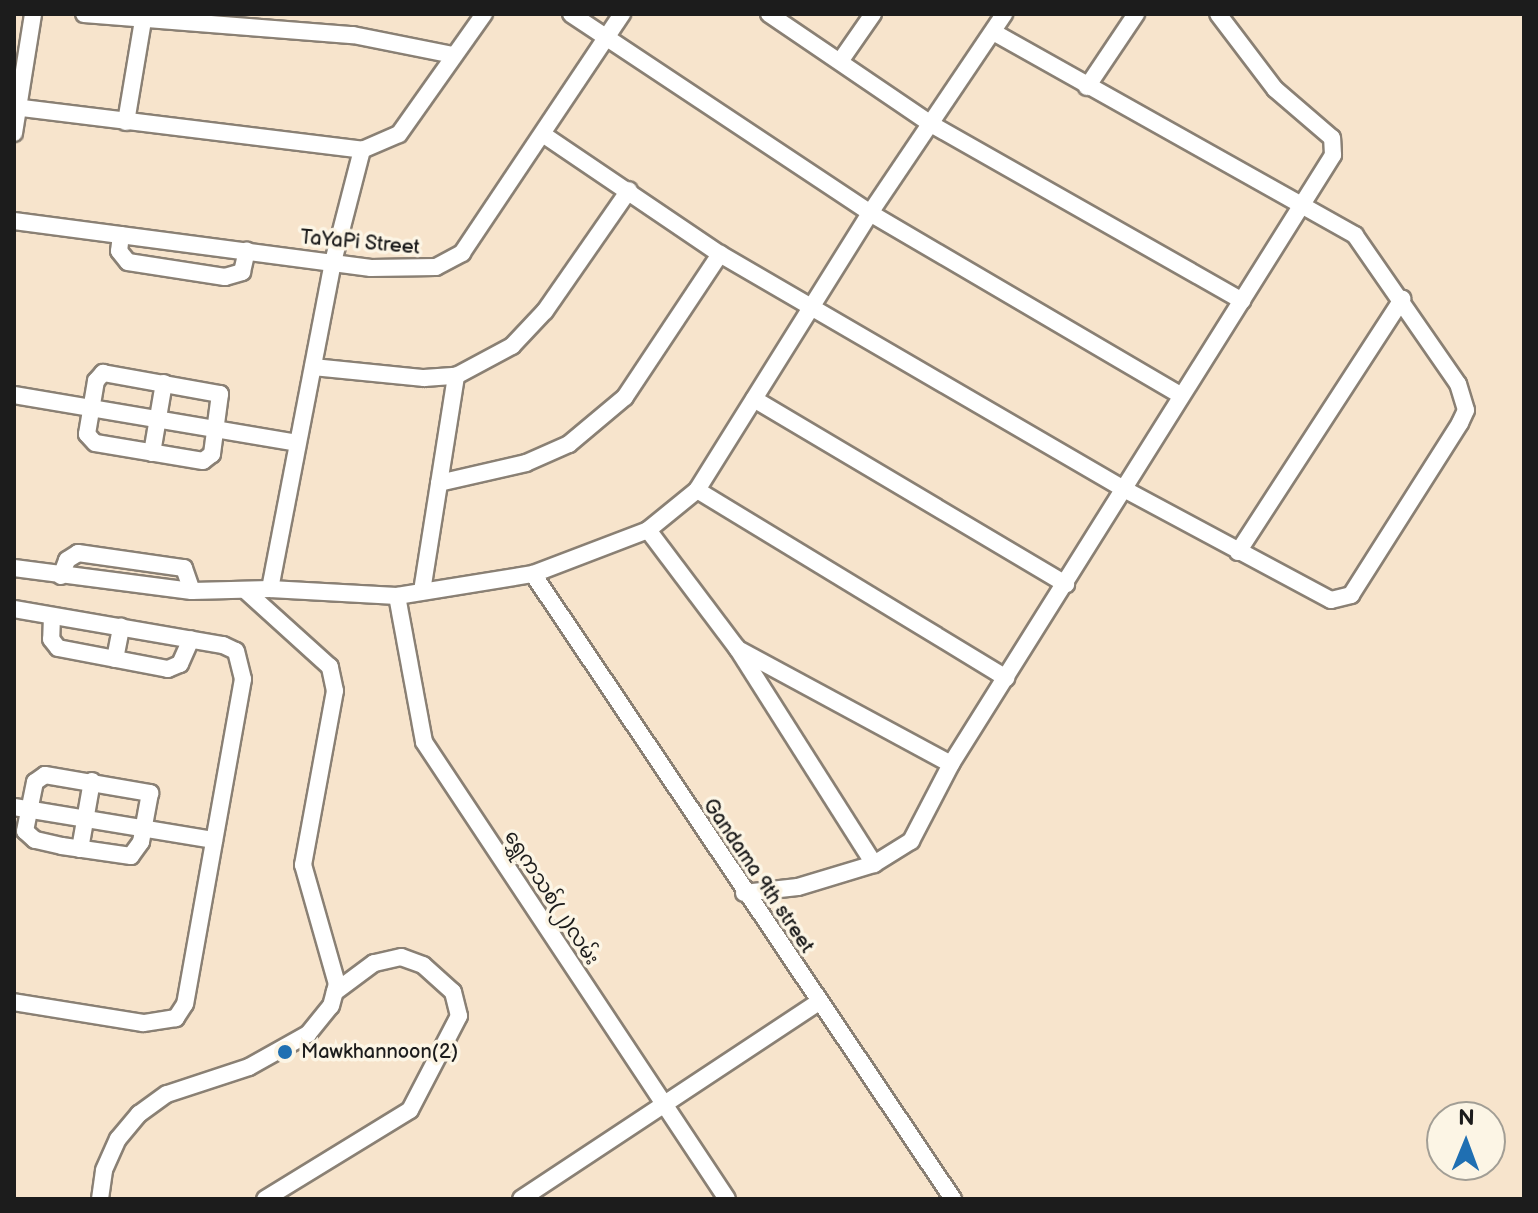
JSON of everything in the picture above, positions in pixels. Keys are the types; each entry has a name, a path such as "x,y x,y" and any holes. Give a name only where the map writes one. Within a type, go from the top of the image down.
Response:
{"street":[{"path":"14,133 33,14"},
{"path":"84,14 353,35 453,55"},
{"path":"16,107 362,150 399,134 484,14"},
{"path":"571,14 870,213 1180,395"},
{"name":"TaYaPi Street","path":"14,221 417,271 462,253 544,135 622,14"},
{"path":"769,14 931,124 1242,301"},
{"path":"841,60 873,14"},
{"path":"14,568 130,586 192,591 247,592 270,589 397,596 533,574 648,530 697,490 809,307 1004,14"},
{"path":"1087,87 1136,14"},
{"path":"744,893 798,887 874,864 911,841 951,764 1333,155 1332,138 1275,89 1218,14"},
{"path":"126,122 143,18"},
{"path":"544,135 720,254 1122,488 1331,600 1351,595 1466,410 1458,384 1355,235 993,32"},
{"path":"270,589 333,262 362,150"},
{"path":"313,367 456,376 512,346 545,311 629,190"},
{"path":"121,235 119,251 128,262 180,270 235,276 247,251"},
{"path":"180,270 183,243"},
{"path":"439,483 526,463 569,444 625,397 720,254"},
{"path":"1238,552 1402,299"},
{"path":"103,373 220,394 218,430 212,454 203,461 89,439 91,408 103,373"},
{"path":"422,591 456,376"},
{"path":"152,453 164,383"},
{"path":"14,395 297,443"},
{"path":"754,399 1066,584"},
{"path":"697,490 1006,678"},
{"path":"648,530 737,648 874,864"},
{"path":"61,576 73,554 184,568 192,591"},
{"path":"130,586 132,561"},
{"name":"Gandama 9th street","path":"533,574 744,893 953,1199"},
{"path":"100,1199 104,1170 118,1139 139,1114 167,1094 282,1051 308,1034 331,1006 335,992 328,944 303,865 335,691 330,667 247,592"},
{"name":"ရွှေကသစ်(၂)လမ်း","path":"397,596 424,742 727,1199"},
{"path":"14,609 191,639 236,651 242,667 185,1004 176,1018 143,1023 14,1002"},
{"path":"52,616 54,645 168,669 180,664 191,639"},
{"path":"115,659 121,627"},
{"path":"737,648 951,764"},
{"path":"45,775 150,793 143,828 131,856 35,840 25,831 21,808 35,782 45,775"},
{"path":"80,849 92,781"},
{"path":"21,808 214,840"},
{"path":"265,1199 410,1110 459,1016 453,992 423,965 401,957 374,963 335,992"},
{"path":"521,1199 819,1002"}],"place":[{"name":"Mawkhannoon(2)","path":"285,1052"}]}
